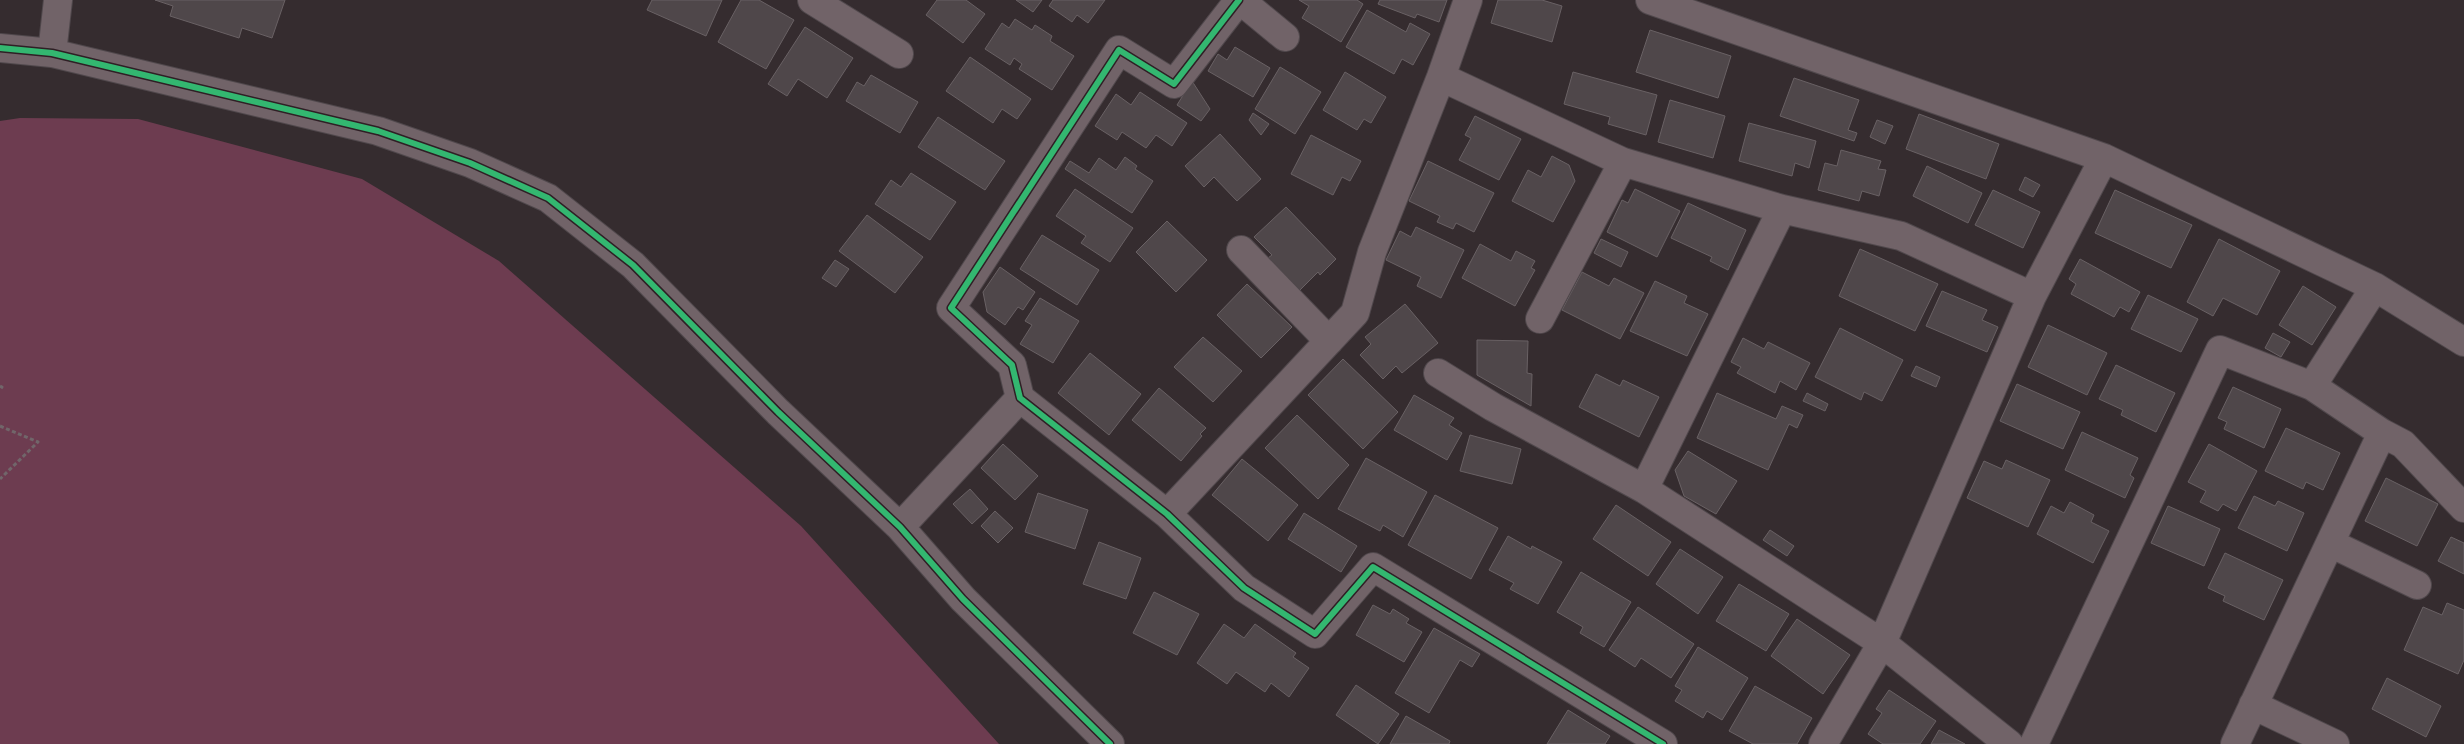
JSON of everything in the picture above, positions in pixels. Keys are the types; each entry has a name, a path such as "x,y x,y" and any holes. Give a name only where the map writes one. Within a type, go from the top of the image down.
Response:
{"street":[{"path":"52,53 58,0"},
{"path":"812,0 899,54"},
{"path":"1285,38 1239,0 1174,84 1118,50 950,308 1012,364 1020,398 1167,514 1244,588 1315,634 1373,567 1663,744"},
{"path":"1167,514 1355,313 1372,252 1442,76 1468,0"},
{"path":"1650,0 2104,158 2375,287 2464,342"},
{"path":"0,48 52,53 378,131 470,163 548,198 633,266 778,412 900,527 962,599 1110,744"},
{"path":"1442,76 1623,162 1782,209 1902,236 2032,296"},
{"path":"1823,744 1882,643 2032,296 2104,158"},
{"path":"1540,319 1623,162"},
{"path":"1644,489 1782,209"},
{"path":"1241,250 1329,341"},
{"path":"2312,386 2375,287"},
{"path":"2034,744 2220,350 2312,386 2382,433 2403,444 2464,508"},
{"path":"1438,373 1493,406 1644,489 1882,643 2009,744"},
{"path":"900,527 1020,398"},
{"path":"2235,744 2382,433"},
{"path":"2330,543 2417,585"},
{"path":"2253,705 2335,744"}],"path":[{"path":"0,426 38,442 0,479"}],"shaded area":[{"path":"20,118 138,119 362,179 499,261 801,526 999,744 0,744 0,121"}],"building":[{"path":"155,0 285,0 272,38 242,28 239,38 170,16 173,6"},
{"path":"652,0 722,0 706,36 647,10"},
{"path":"741,0 759,0 794,20 766,69 718,42"},
{"path":"937,0 966,0 985,14 963,43 926,15"},
{"path":"1016,0 1042,0 1033,12"},
{"path":"1053,0 1105,0 1088,23 1077,15 1072,22 1049,6"},
{"path":"1299,0 1357,0 1363,4 1341,42 1302,18 1309,6"},
{"path":"1380,0 1447,0 1439,22 1417,14 1415,18 1378,4"},
{"path":"1498,0 1542,0 1562,6 1552,42 1491,23"},
{"path":"1367,10 1406,32 1410,23 1430,34 1413,65 1402,59 1394,74 1346,47"},
{"path":"1015,19 1032,30 1035,25 1052,36 1050,41 1074,56 1052,90 1019,69 1022,64 1014,58 1010,65 985,49 1002,23 1009,28"},
{"path":"805,27 853,58 827,98 798,79 787,96 768,84"},
{"path":"1650,30 1731,56 1718,98 1636,72"},
{"path":"1235,47 1270,68 1253,97 1208,71 1218,54 1227,60"},
{"path":"970,57 1031,99 1017,119 1002,109 993,123 946,91"},
{"path":"1280,67 1321,92 1295,134 1255,109"},
{"path":"1345,72 1386,97 1371,123 1364,119 1357,130 1323,110"},
{"path":"1573,72 1657,95 1646,135 1608,124 1610,117 1564,104"},
{"path":"871,75 918,102 900,133 846,101 857,82 864,86"},
{"path":"1794,78 1859,100 1848,130 1857,133 1854,141 1780,116"},
{"path":"1192,81 1210,109 1201,121 1177,105"},
{"path":"1140,92 1187,123 1172,146 1156,135 1146,148 1122,132 1117,140 1095,126 1116,94 1131,105"},
{"path":"1670,100 1725,116 1713,158 1658,142"},
{"path":"1253,113 1269,124 1261,135 1249,120"},
{"path":"1919,114 1999,144 1986,179 1906,149"},
{"path":"1475,116 1521,139 1499,180 1459,160 1471,138 1465,135"},
{"path":"938,117 1005,161 985,190 918,147"},
{"path":"1877,120 1893,126 1885,144 1870,137"},
{"path":"1749,123 1816,141 1809,168 1795,163 1792,176 1739,161"},
{"path":"1220,134 1261,179 1237,201 1214,177 1204,187 1185,166"},
{"path":"1311,135 1361,161 1350,181 1342,177 1333,195 1291,174"},
{"path":"1841,150 1881,161 1878,169 1886,170 1879,196 1862,191 1859,201 1818,190 1825,163 1837,166"},
{"path":"1552,156 1569,165 1575,181 1553,222 1512,201 1528,170 1541,177"},
{"path":"1125,157 1137,166 1135,169 1153,181 1132,213 1065,169 1070,161 1089,173 1099,158 1116,170"},
{"path":"1428,161 1494,193 1474,232 1456,223 1453,229 1437,222 1440,216 1409,201"},
{"path":"1927,166 1982,193 1968,223 1913,196"},
{"path":"911,173 956,202 930,240 875,204 891,180 901,187"},
{"path":"2025,177 2040,185 2033,197 2019,190"},
{"path":"1075,189 1133,228 1110,262 1081,243 1086,236 1056,216"},
{"path":"1635,189 1680,211 1657,257 1607,232 1622,200 1628,203"},
{"path":"1993,190 2040,212 2023,248 1975,225"},
{"path":"2115,190 2192,225 2171,268 2095,233"},
{"path":"1688,203 1746,230 1728,270 1710,261 1712,257 1671,238"},
{"path":"1286,207 1336,259 1320,275 1318,272 1299,291 1268,258 1272,255 1254,237"},
{"path":"867,215 923,257 895,293 839,251"},
{"path":"1167,221 1207,260 1176,292 1136,252"},
{"path":"1416,227 1464,250 1441,298 1417,286 1421,277 1386,260 1400,231 1411,237"},
{"path":"1042,235 1099,270 1077,305 1020,269"},
{"path":"1601,239 1628,252 1621,267 1594,253"},
{"path":"2219,239 2280,271 2257,315 2223,298 2213,316 2187,302"},
{"path":"1480,244 1511,261 1516,251 1535,261 1531,268 1535,270 1515,306 1462,278"},
{"path":"1860,249 1938,284 1915,331 1839,296"},
{"path":"2080,259 2140,292 2129,312 2120,307 2114,317 2071,294 2076,284 2069,279"},
{"path":"835,260 849,269 836,287 822,278"},
{"path":"1000,267 1035,292 1023,310 1018,307 1005,325 987,312 983,292"},
{"path":"1582,272 1609,286 1614,278 1644,293 1620,339 1562,310"},
{"path":"1655,281 1687,296 1684,303 1708,314 1687,356 1630,331"},
{"path":"1247,284 1292,327 1261,358 1217,315"},
{"path":"2303,286 2336,307 2312,345 2279,325"},
{"path":"1942,291 1987,310 1982,320 1998,327 1987,352 1926,326"},
{"path":"2148,295 2198,319 2181,352 2131,329"},
{"path":"1040,298 1079,321 1053,363 1020,344 1032,325 1025,321"},
{"path":"1405,304 1438,343 1402,373 1396,366 1383,379 1360,355 1371,344 1365,337"},
{"path":"2048,325 2107,353 2087,395 2028,367"},
{"path":"1840,328 1903,360 1882,401 1864,392 1861,400 1815,377"},
{"path":"2273,333 2290,342 2281,357 2265,348"},
{"path":"1203,337 1242,371 1213,402 1174,367"},
{"path":"1743,338 1764,349 1768,342 1810,363 1796,390 1780,381 1775,393 1737,373 1741,367 1731,362"},
{"path":"1477,340 1528,341 1527,373 1532,374 1531,406 1477,375"},
{"path":"1090,353 1141,394 1109,435 1058,393"},
{"path":"1343,359 1398,412 1363,449 1308,395"},
{"path":"2116,365 2175,393 2156,432 2121,415 2123,410 2099,399"},
{"path":"1916,366 1940,377 1936,387 1911,376"},
{"path":"1596,374 1620,386 1623,380 1659,397 1639,437 1579,407"},
{"path":"2017,384 2080,412 2063,449 2000,421"},
{"path":"2233,387 2281,409 2264,448 2224,429 2227,422 2218,418"},
{"path":"1159,388 1206,428 1200,434 1202,436 1181,461 1132,420"},
{"path":"1717,393 1776,419 1782,406 1803,415 1797,428 1789,424 1768,470 1697,438"},
{"path":"1807,393 1828,404 1825,411 1803,401"},
{"path":"1414,395 1454,418 1449,425 1462,433 1447,460 1394,430"},
{"path":"1297,415 1349,465 1318,499 1265,448"},
{"path":"2286,428 2340,453 2323,490 2306,482 2303,489 2265,471"},
{"path":"2082,432 2138,458 2130,475 2134,478 2125,498 2065,470"},
{"path":"1470,435 1521,449 1512,484 1460,471"},
{"path":"1003,444 1038,476 1015,500 981,468"},
{"path":"2209,444 2257,471 2236,511 2223,504 2218,511 2200,502 2206,491 2188,482"},
{"path":"1688,451 1737,481 1716,514 1684,496 1675,470"},
{"path":"1366,458 1427,492 1403,537 1383,525 1380,531 1338,509"},
{"path":"1242,459 1298,505 1268,541 1212,495"},
{"path":"2006,460 2050,480 2028,527 1967,498 1984,461 2002,469"},
{"path":"2386,478 2438,504 2417,546 2365,521"},
{"path":"970,489 988,509 972,524 953,504"},
{"path":"1038,493 1088,510 1075,549 1025,532"},
{"path":"1435,495 1498,528 1471,579 1408,545"},
{"path":"2254,496 2275,506 2278,501 2304,513 2287,551 2238,528"},
{"path":"2070,502 2094,515 2091,522 2109,531 2093,563 2037,534 2051,506 2064,513"},
{"path":"1616,505 1671,542 1648,576 1593,539"},
{"path":"2168,506 2220,529 2204,566 2151,543"},
{"path":"995,511 1013,528 998,543 981,526"},
{"path":"1304,513 1357,546 1341,572 1288,539"},
{"path":"1770,530 1794,546 1787,556 1763,540"},
{"path":"1508,536 1531,549 1532,546 1562,562 1538,604 1510,589 1514,583 1489,570"},
{"path":"2451,537 2464,543 2464,574 2438,561"},
{"path":"1099,542 1141,558 1126,599 1083,584"},
{"path":"1680,549 1723,577 1698,614 1656,584"},
{"path":"2225,553 2283,580 2264,620 2223,601 2225,596 2208,588"},
{"path":"1581,572 1631,602 1604,647 1580,633 1583,627 1557,612"},
{"path":"1739,584 1789,614 1766,651 1716,621"},
{"path":"1154,592 1199,614 1177,655 1133,633"},
{"path":"2447,603 2464,610 2464,660 2458,674 2404,650 2423,607 2442,615"},
{"path":"1373,605 1390,614 1393,609 1409,619 1406,623 1422,632 1404,662 1356,635"},
{"path":"1638,607 1694,644 1671,678 1641,658 1635,667 1609,650"},
{"path":"1797,619 1850,655 1823,694 1771,656"},
{"path":"1224,624 1244,638 1255,624 1296,653 1293,657 1309,668 1289,697 1271,683 1265,692 1236,672 1227,684 1197,663"},
{"path":"1434,628 1480,654 1472,667 1460,660 1429,713 1395,693"},
{"path":"1698,647 1748,678 1722,720 1707,711 1703,718 1675,701 1682,690 1675,686"},
{"path":"2387,678 2441,706 2426,737 2372,709"},
{"path":"1356,685 1399,714 1378,744 1336,715"},
{"path":"1755,686 1812,718 1797,744 1753,744 1729,731"},
{"path":"1889,690 1936,721 1920,744 1883,744 1868,734 1882,713 1876,709"},
{"path":"1568,710 1610,736 1605,744 1547,744"},
{"path":"1406,716 1450,741 1449,744 1390,744"},
{"path":"1939,730 1965,744 1931,744"}],"cycle path":[{"path":"1239,0 1174,84 1119,50 951,308 1012,365 1020,398 1167,514 1244,588 1315,634 1373,567 1663,744"},
{"path":"0,48 52,53 378,131 470,163 548,198 633,265 778,412 900,527 963,599 1110,744"}]}
